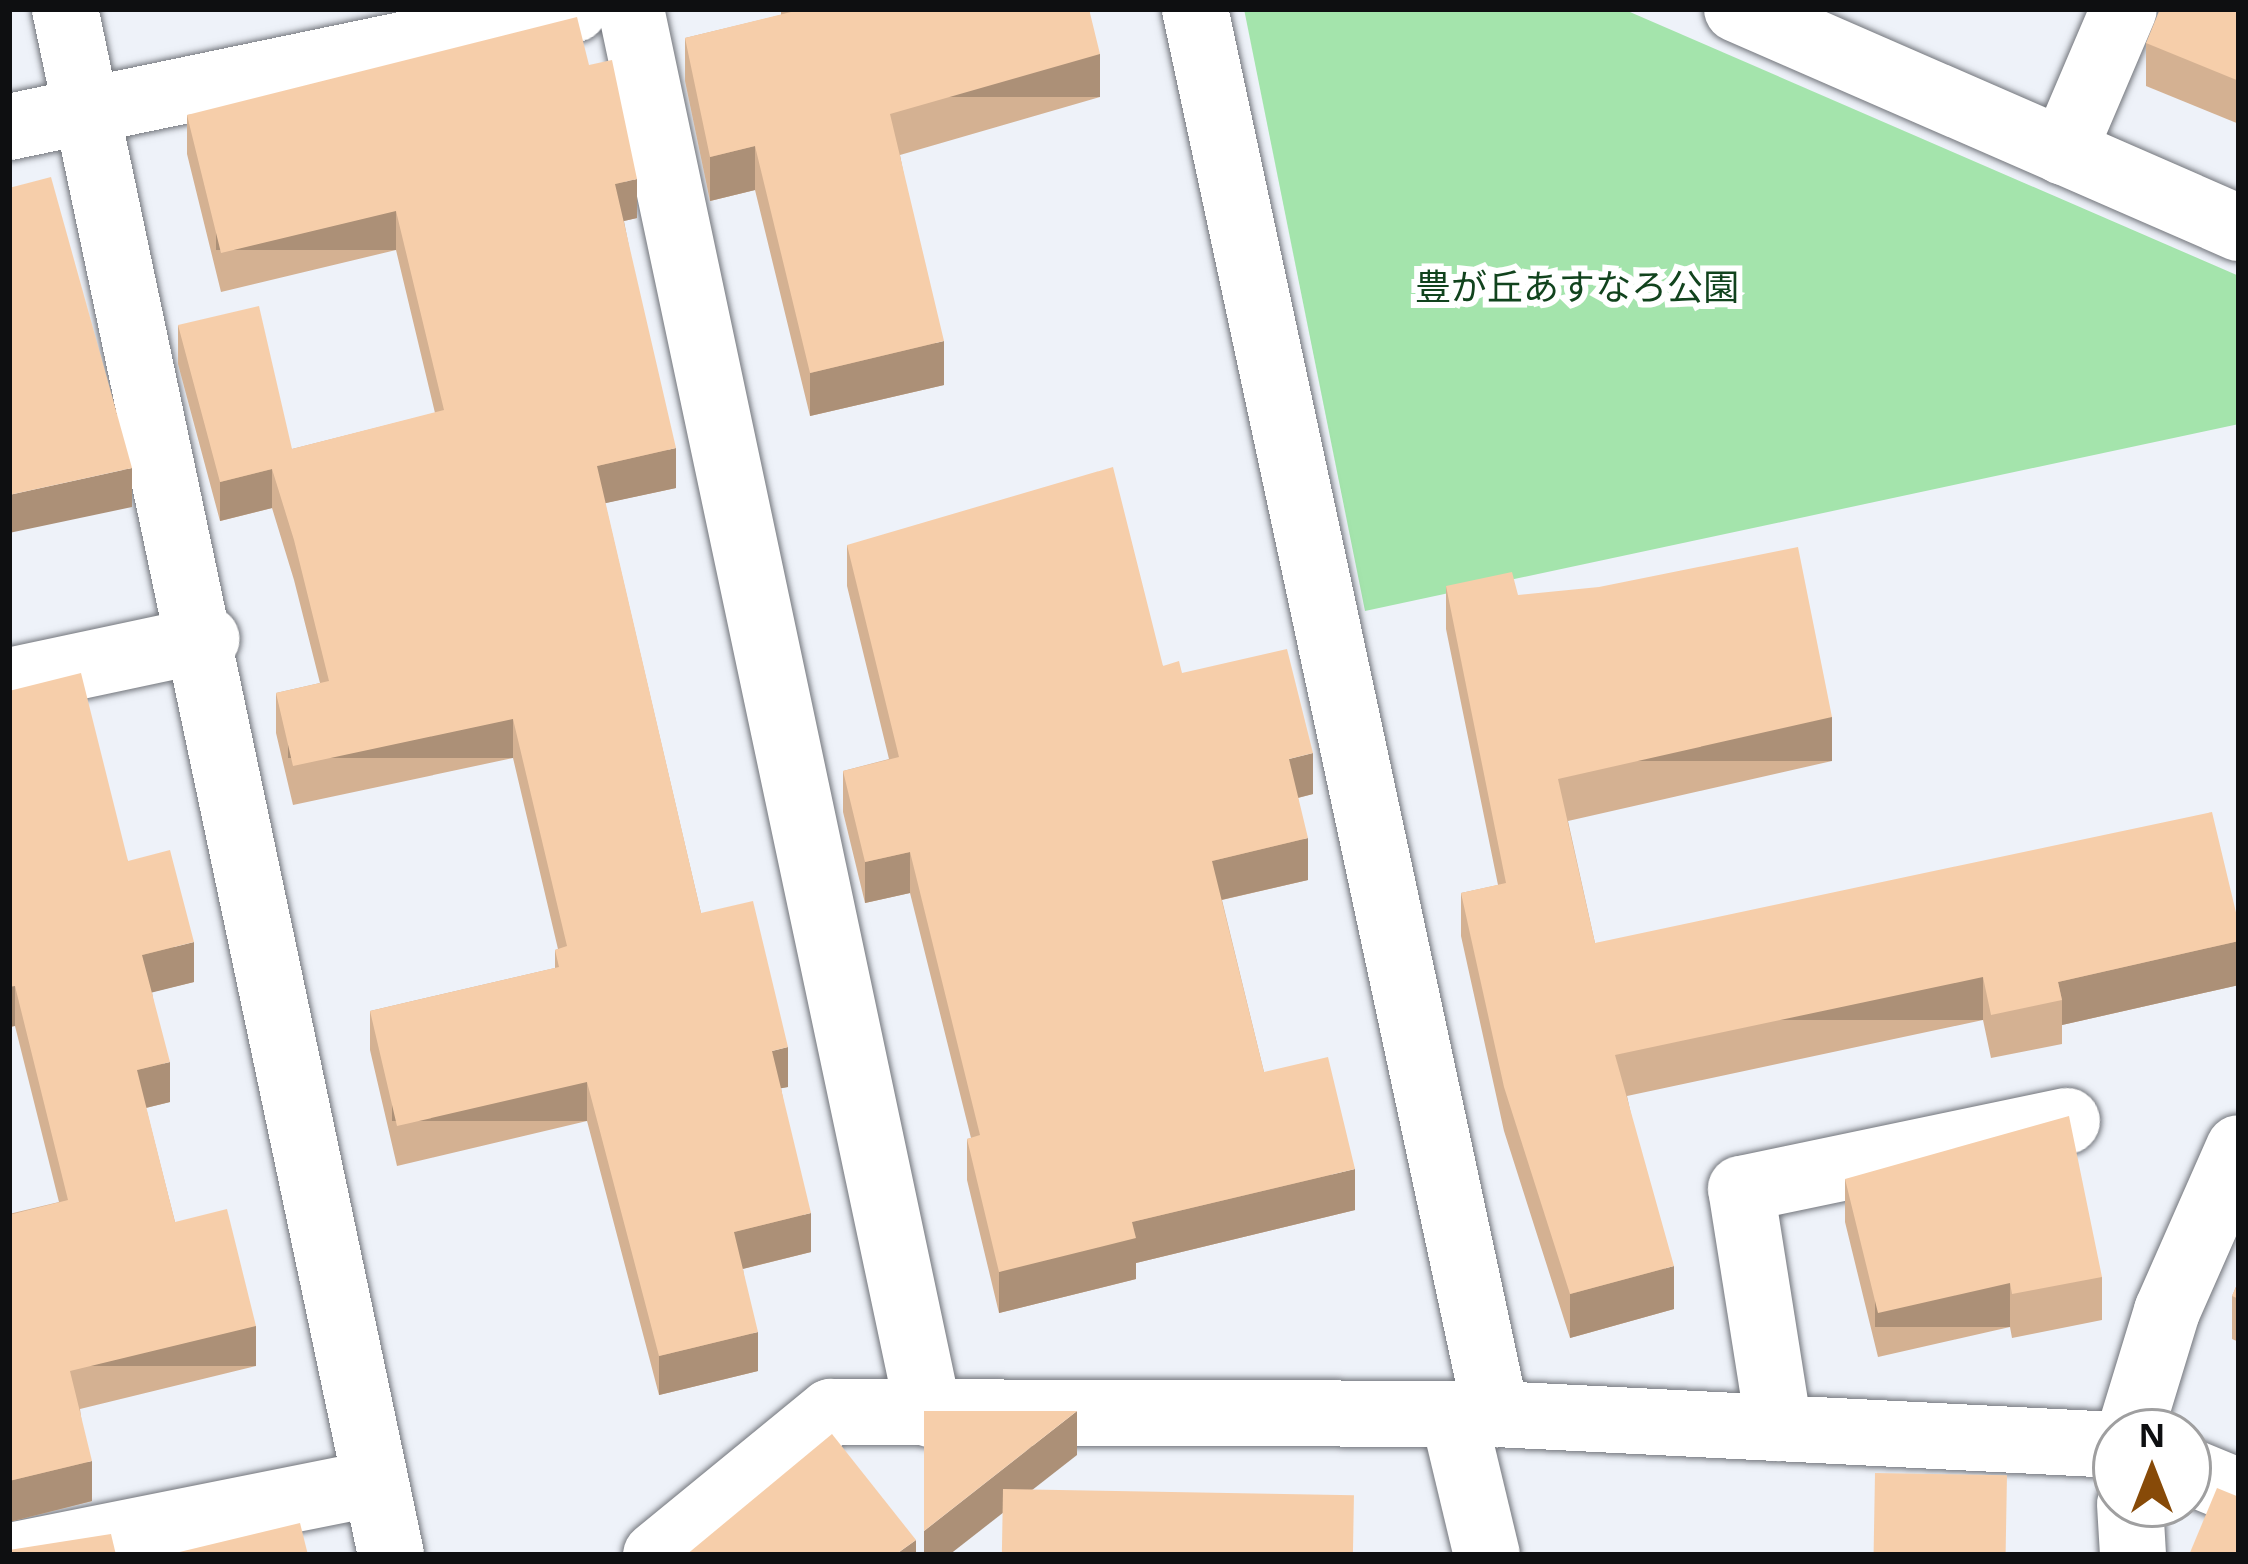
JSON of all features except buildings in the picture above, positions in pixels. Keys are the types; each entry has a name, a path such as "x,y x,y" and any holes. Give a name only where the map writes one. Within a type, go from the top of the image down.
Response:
{"street":[{"path":"65,9 207,639 391,1555"},
{"path":"9,127 574,9"},
{"path":"631,9 929,1414"},
{"path":"1195,9 1476,1418 1487,1555"},
{"path":"1737,9 2239,229"},
{"path":"2063,152 2124,9"},
{"path":"9,681 207,639"},
{"path":"1779,1428 1741,1189 2067,1121"},
{"path":"2139,1408 2239,1148"},
{"path":"656,1555 831,1412 1476,1418 2092,1444"},
{"path":"15,1555 375,1483"}],"green space":[{"name":"豊が丘あすなろ公園","path":"1244,9 1623,9 2239,276 2239,424 1365,611"}]}
